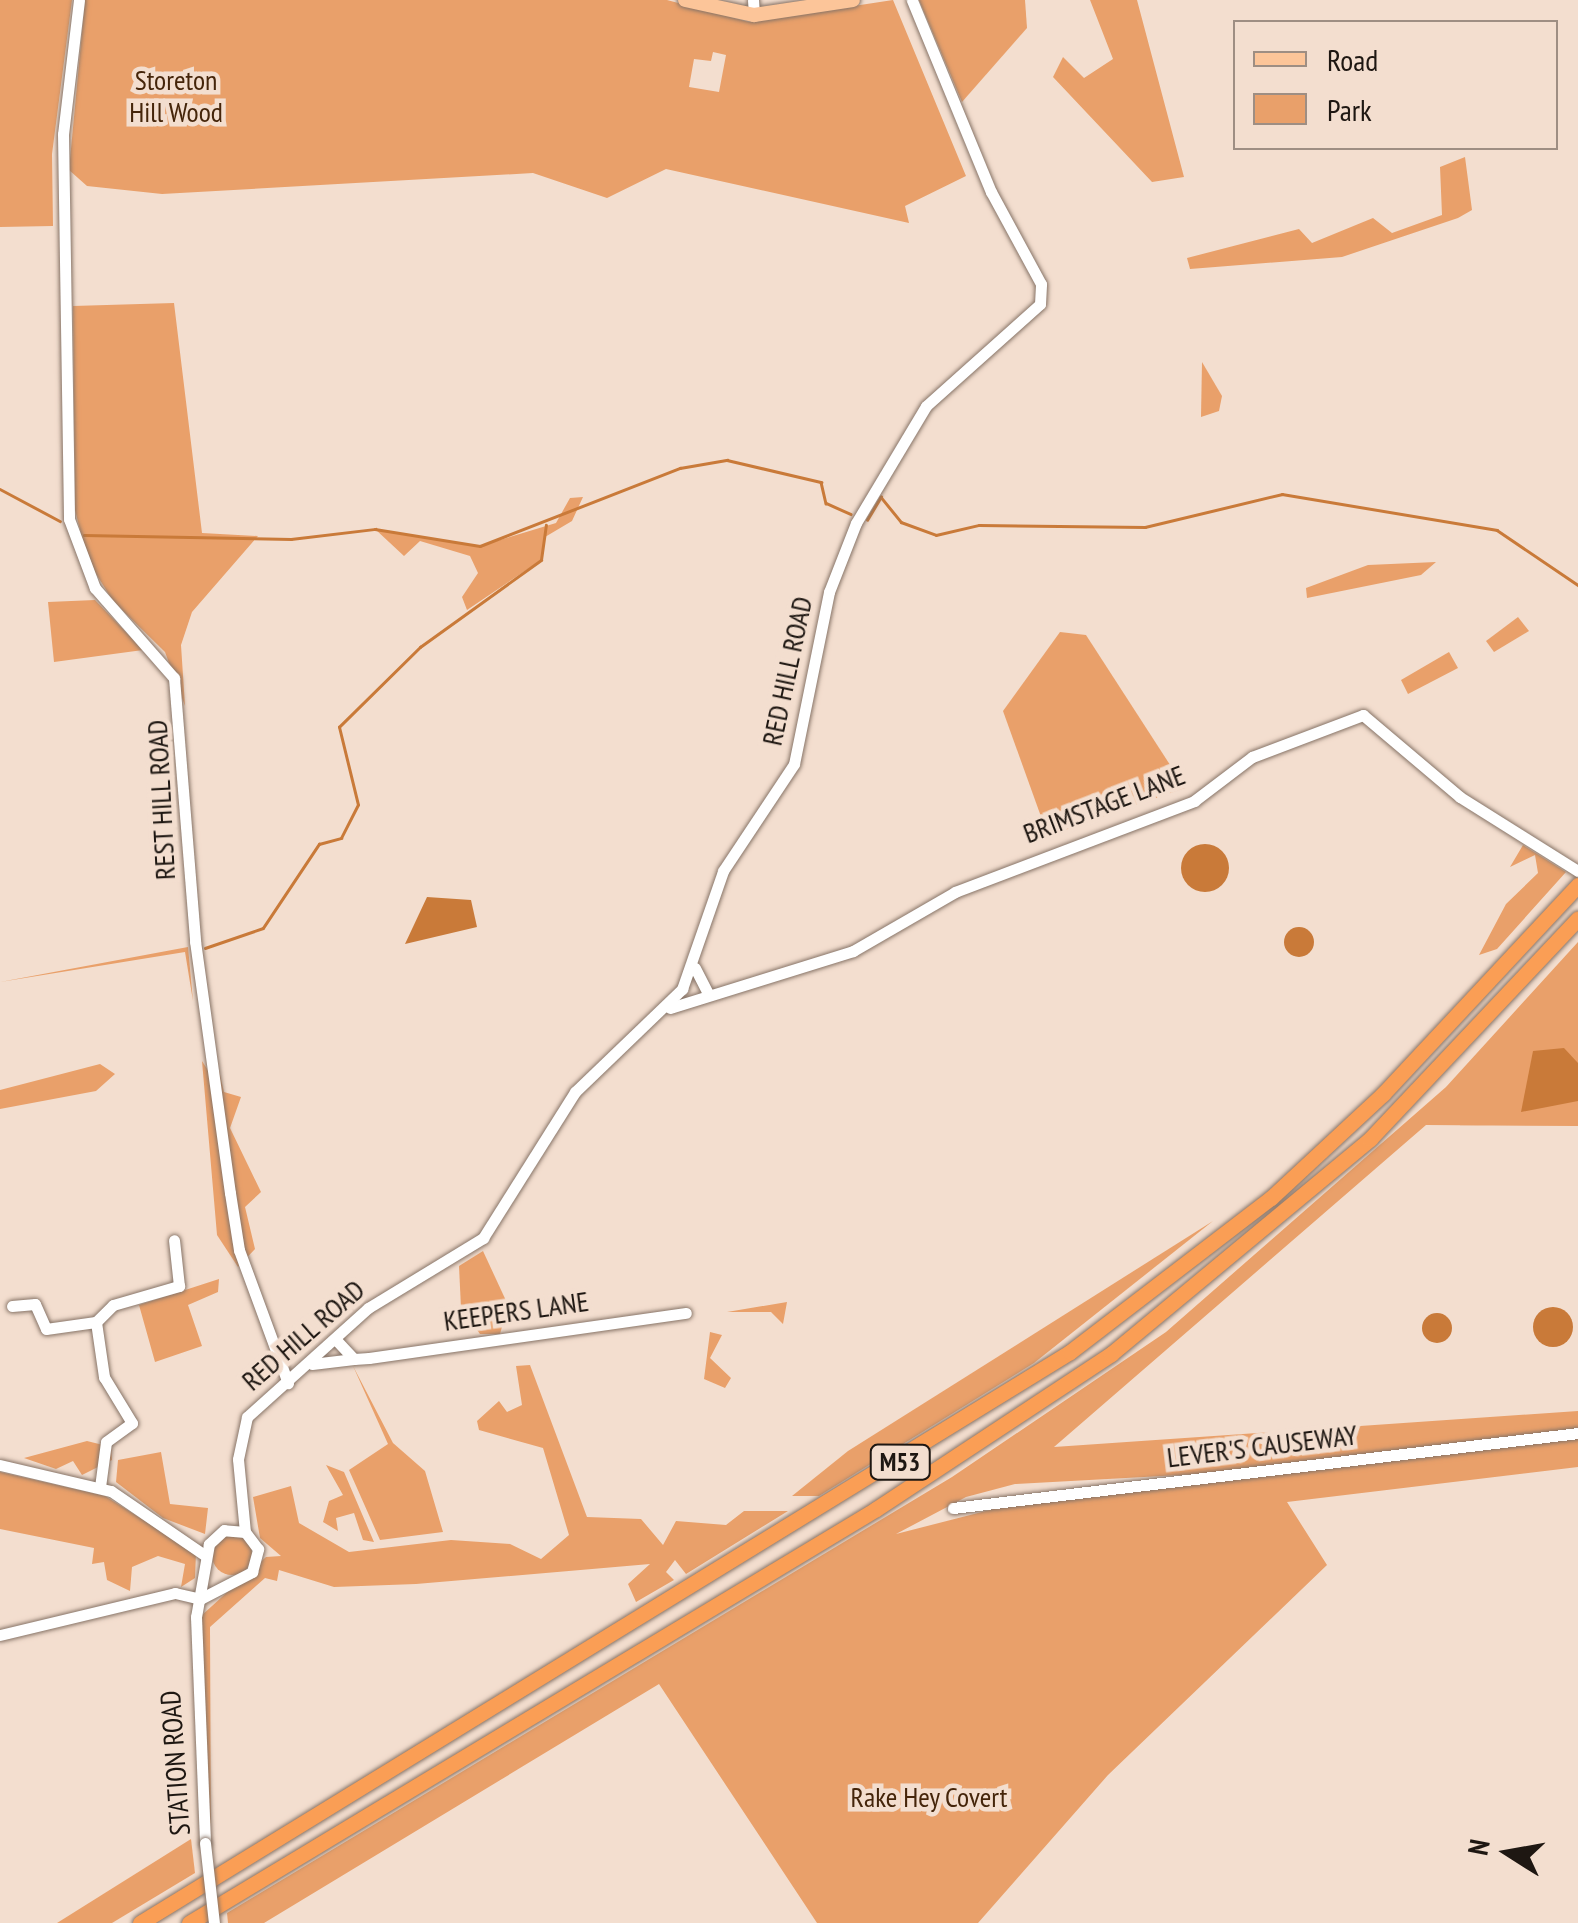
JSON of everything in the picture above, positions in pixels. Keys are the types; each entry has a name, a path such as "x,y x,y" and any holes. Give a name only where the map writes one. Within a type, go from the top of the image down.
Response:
{"highway":[{"name":"M53","path":"140,1923 1070,1352 1271,1198 1383,1094 1576,887"},
{"name":"M53","path":"190,1923 876,1509 1112,1354 1370,1139 1578,918"}],"main road":[{"path":"685,0 753,8 853,0"}],"street":[{"name":"REST HILL ROAD","path":"79,0 63,134 68,519 96,588 174,678 194,940 227,1176 239,1250 288,1382"},
{"name":"RED HILL ROAD","path":"246,1532 241,1430 288,1382 338,1342 368,1308 483,1238 575,1092 666,1010 696,968 722,871 794,764 829,592 856,523 926,406 1043,298 912,0"},
{"name":"BRIMSTAGE LANE","path":"666,1010 852,951 973,884 1194,801 1252,757 1363,715 1460,797 1578,872"},
{"path":"696,968 708,994"},
{"path":"12,1306 35,1304 46,1329 96,1322 113,1305 180,1286 174,1240"},
{"name":"KEEPERS LANE","path":"312,1364 686,1312"},
{"path":"96,1322 106,1382 132,1422 106,1442 100,1487"},
{"path":"338,1342 354,1359"},
{"name":"LEVER'S CAUSEWAY","path":"953,1508 1578,1433"},
{"path":"0,1464 100,1487 176,1532 232,1581"},
{"path":"0,1635 174,1593 200,1600 257,1563 246,1532 176,1532"},
{"path":"206,1557 219,1532"},
{"name":"STATION ROAD","path":"206,1557 194,1681 214,1923"}],"green space":[{"name":"Storeton Hill Wood","path":"0,0 72,0 52,154 53,226 0,227"},
{"name":"Storeton Hill Wood","path":"85,0 667,0 749,22 893,0 966,176 905,206 909,223 666,169 607,198 533,173 162,194 87,186 69,170","holes":["713,52 726,55 719,92 689,87 694,59 711,61"]},
{"path":"919,0 1025,0 1027,28 962,102"},
{"path":"1090,0 1137,0 1184,177 1152,182 1053,77 1063,57 1084,78 1113,59"},
{"path":"1465,157 1472,210 1458,218 1342,257 1190,269 1187,258 1299,229 1312,243 1373,218 1392,233 1442,215 1440,167"},
{"path":"174,303 202,533 258,536 192,612 181,645 185,706 165,652 113,601 88,561 75,510 73,306"},
{"path":"1202,362 1222,396 1219,411 1201,417"},
{"path":"583,497 572,521 545,537 541,560 467,610 462,597 478,573 470,556 420,541 404,556 375,529 480,546 556,523 570,498"},
{"path":"1436,562 1421,575 1307,598 1306,588 1368,565"},
{"path":"95,600 143,650 54,662 48,602"},
{"path":"1518,617 1529,631 1494,652 1486,641"},
{"path":"1060,632 1086,635 1185,788 1048,836 1003,711"},
{"path":"1449,652 1458,668 1408,694 1401,680"},
{"path":"1523,845 1566,872 1497,949 1479,955 1506,904 1538,873 1535,855 1510,867"},
{"name":"Rake Hey Covert","path":"1578,942 1578,1126 1426,1125 1054,1447 1578,1411 1578,1467 1287,1502 1327,1565 1108,1775 978,1923 817,1923 659,1684 264,1923 228,1923 227,1913 952,1477 1166,1332 1446,1087","holes":["1289,1469 1017,1503 896,1534 966,1497 1015,1484"]},
{"path":"188,947 193,1001 185,952 0,982"},
{"path":"202,1061 211,1075 218,1066 224,1092 241,1097 230,1128 261,1192 245,1207 255,1249 238,1267 217,1235"},
{"path":"100,1064 115,1074 96,1091 0,1109 0,1090"},
{"path":"1213,1221 1034,1363 819,1496 792,1496 848,1451"},
{"path":"483,1251 508,1305 500,1334 480,1334 461,1308 459,1266"},
{"path":"219,1279 218,1292 188,1305 202,1346 155,1362 139,1305"},
{"path":"787,1302 783,1324 771,1312 727,1312"},
{"path":"710,1332 722,1335 710,1358 731,1378 725,1388 704,1379"},
{"path":"530,1365 587,1517 641,1519 663,1545 676,1521 726,1525 744,1511 788,1511 686,1574 675,1560 666,1572 674,1580 636,1602 628,1584 650,1564 334,1587 279,1570 277,1581 265,1578 210,1627 211,1840 201,1616 266,1557 281,1556 260,1538 253,1497 291,1486 299,1523 349,1552 451,1540 510,1544 541,1559 569,1535 543,1448 479,1430 477,1421 499,1401 507,1412 522,1405 516,1366"},
{"path":"353,1366 393,1443 425,1471 443,1532 380,1540 349,1470 388,1444"},
{"path":"87,1441 111,1447 112,1460 82,1475 73,1461 56,1469 24,1458"},
{"path":"161,1452 170,1504 208,1508 205,1534 163,1518 116,1482 118,1460"},
{"path":"326,1465 344,1472 374,1542 363,1540 354,1513 336,1518 338,1531 323,1522 329,1501 343,1495"},
{"path":"0,1472 105,1496 196,1553 195,1578 181,1587 185,1564 158,1556 132,1567 130,1591 107,1580 104,1562 92,1564 94,1548 0,1529"},
{"path":"232,1535 246,1541 252,1555 246,1569 232,1575 218,1569 212,1555 218,1541"},
{"path":"191,1839 195,1873 112,1923 57,1923"}],"shaded area":[{"path":"1205,844 1222,851 1229,868 1222,885 1205,892 1188,885 1181,868 1188,851"},
{"path":"427,897 471,900 477,927 405,944"},
{"path":"1299,927 1309,932 1314,942 1309,952 1299,957 1289,952 1284,942 1289,932"},
{"path":"1564,1048 1578,1063 1578,1101 1521,1112 1533,1051"},
{"path":"1553,1307 1567,1313 1573,1327 1567,1341 1553,1347 1539,1341 1533,1327 1539,1313"},
{"path":"1437,1313 1451,1322 1452,1328 1443,1342 1437,1343 1423,1334 1422,1328 1431,1314"}],"waterway":[{"path":"84,535 291,539 375,529 480,546 680,468 727,460 821,482 826,503 851,514"},
{"path":"0,489 60,521"},
{"path":"867,520 881,497 901,522 936,535 979,525 1145,527 1282,494 1497,530 1578,585"},
{"path":"205,948 263,928 319,844 341,838 358,805 339,727 420,647 541,560 546,525"}]}
